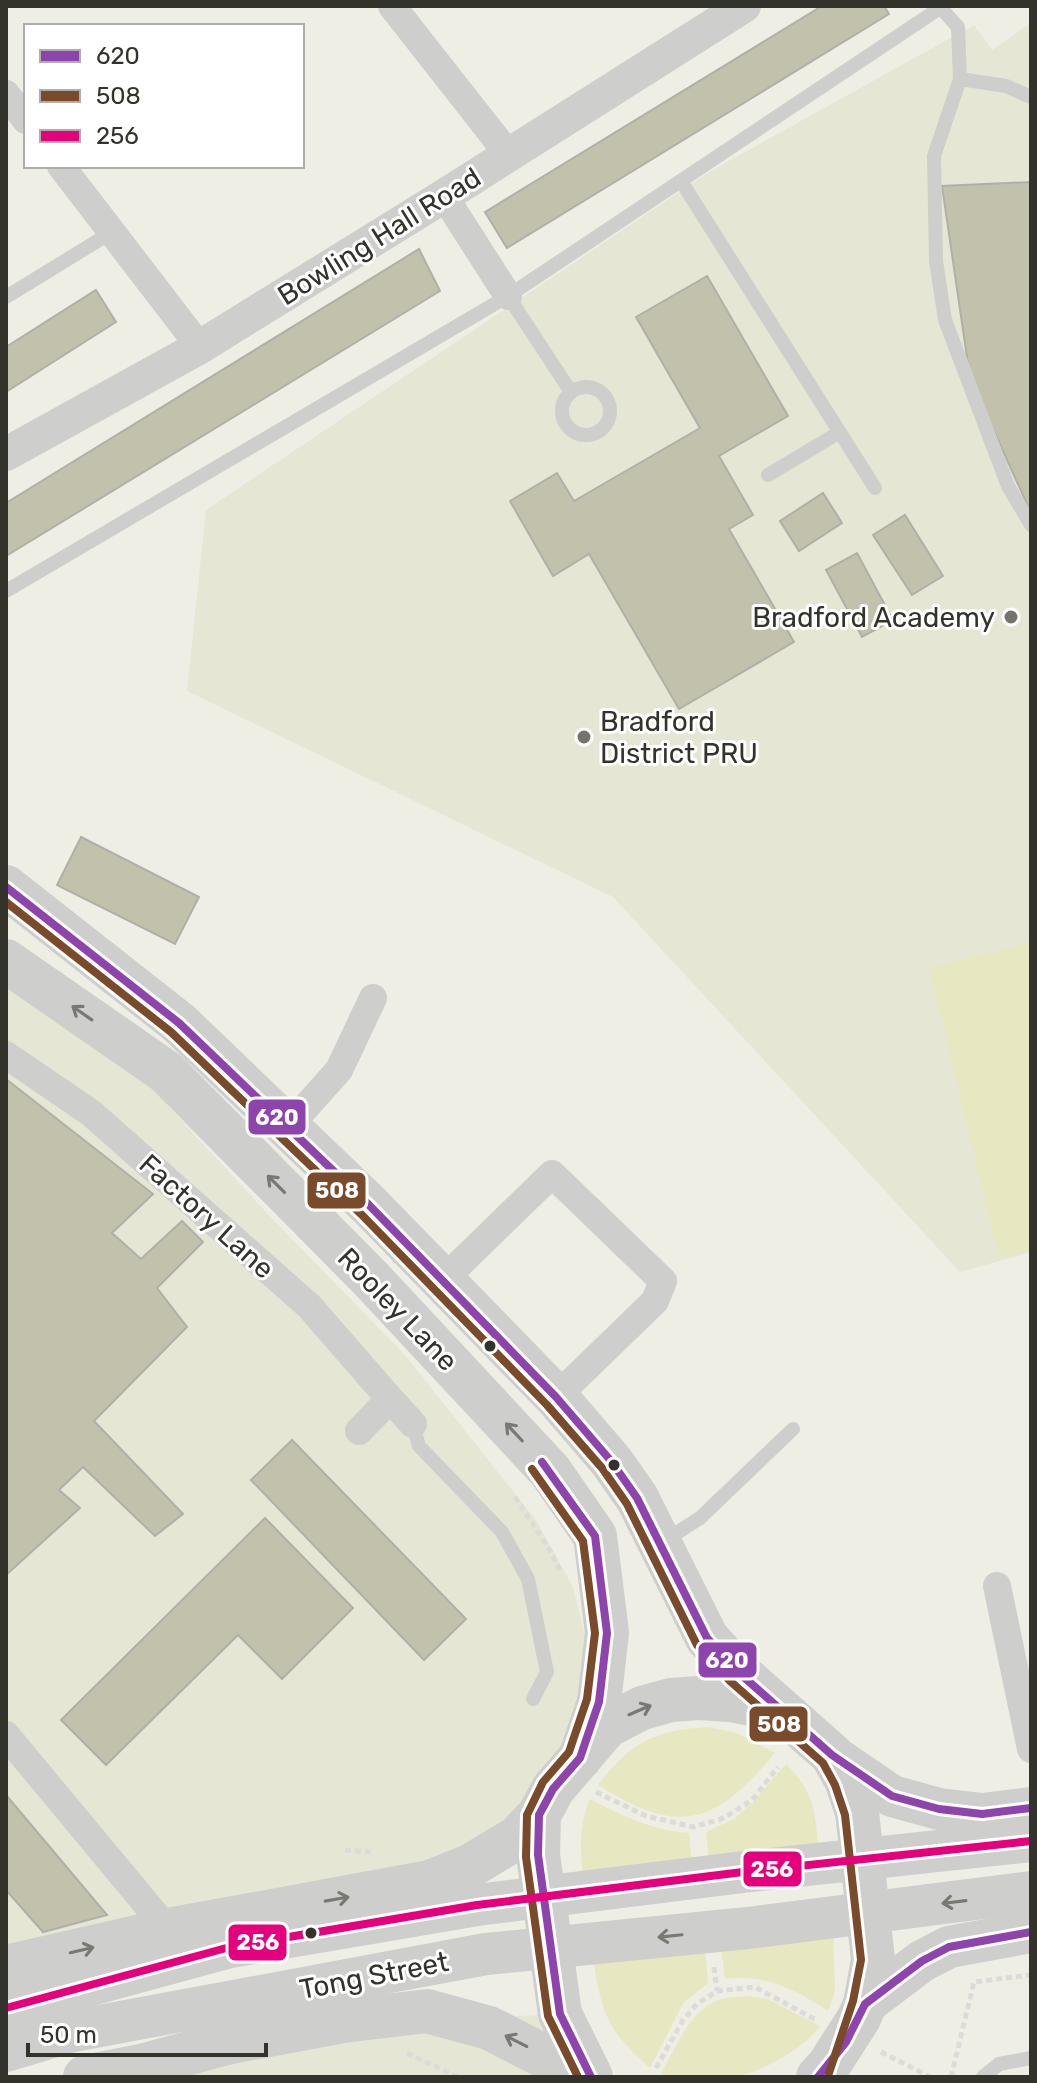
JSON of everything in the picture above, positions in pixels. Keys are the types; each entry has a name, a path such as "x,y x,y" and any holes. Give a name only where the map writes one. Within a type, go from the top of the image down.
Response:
{"highway":[{"name":"Rooley Lane","path":"6,887 179,1023 443,1280 556,1397 611,1461 637,1498 707,1638 738,1672 832,1755"},
{"name":"Rooley Lane","path":"6,961 166,1072 371,1279 550,1471 595,1536 607,1633 587,1775"},
{"path":"588,2077 560,2014 539,1835 553,1789 587,1775 607,1726 642,1708 671,1700 730,1700 761,1706 790,1717"},
{"path":"832,1755 846,1780 857,1812 873,1960 840,2077"},
{"path":"6,1967 168,1930 430,1882 470,1866 517,1838 539,1835"},
{"path":"85,2077 148,2071 230,2042 343,2021 427,2011 489,2028 588,2077"},
{"path":"818,2077 837,2054 854,2023"}],"main road":[{"path":"832,1755 892,1796 939,1809 982,1814 1031,1808"},
{"name":"Tong Street","path":"6,2008 230,1947 477,1905 1031,1841"},
{"name":"Tong Street","path":"6,2051 73,2031 486,1954 748,1928 1031,1892"},
{"path":"854,2023 922,1961 949,1947 1031,1932"}],"street":[{"path":"392,6 509,155"},
{"name":"Bowling Hall Road","path":"6,454 200,347 744,6"},
{"path":"6,94 24,117"},
{"path":"63,168 200,347"},
{"path":"444,196 508,296"},
{"path":"288,1127 339,1070 373,998"},
{"name":"Factory Lane","path":"6,1055 91,1113 309,1306 413,1424"},
{"name":"Rooley Lane","path":"443,1280 552,1174 663,1281 655,1301 556,1397"},
{"path":"359,1431 390,1399"},
{"path":"997,1586 1031,1749"},
{"path":"6,1735 168,1930"}],"lane":[{"path":"6,591 508,296 940,7 958,27 960,79 934,156 936,261 945,320 1008,486 1031,525"},
{"path":"960,79 1006,86 1031,97"},
{"path":"681,181 875,488"},
{"path":"6,297 112,232"},
{"path":"508,296 571,392"},
{"path":"768,475 840,432"},
{"name":"Factory Lane","path":"413,1424 419,1446 502,1532 528,1579 547,1672 533,1699"},
{"path":"660,1543 700,1518 793,1429"},
{"path":"983,2077 999,2064 1031,2058"}],"path":[{"path":"587,1775 646,1816 694,1827 724,1818 752,1800 778,1767"},
{"path":"951,2077 974,1982 1031,1975"},
{"path":"656,2068 683,2020 697,2004 717,1991 755,1987 854,2023 930,2077"}],"shaded area":[{"name":"Bradford District PRU","path":"1031,23 1031,1252 960,1272 613,897 187,691 206,510 709,172 974,25 992,50"},
{"path":"6,973 120,1054 265,1211 405,1355 536,1520 573,1587 607,1726 517,1838 6,1967"},
{"path":"560,2014 591,2077 151,2077 452,2019"}],"green space":[{"path":"1031,943 1031,1250 999,1257 929,968"},
{"path":"708,1727 737,1733 775,1753 754,1777 714,1808 695,1815 674,1816 652,1812 598,1785 621,1758 645,1741 673,1731"},
{"path":"786,1764 802,1783 811,1801 818,1845 709,1861 706,1832 734,1819"},
{"path":"590,1799 650,1826 689,1833 692,1863 583,1874 581,1836"},
{"path":"833,1932 835,1992 828,2011 779,1985 753,1979 725,1979 721,1947"},
{"path":"705,1949 708,1983 684,2002 650,2068 610,2022 600,1997 594,1964"},
{"path":"747,1996 768,1999 820,2026 793,2051 744,2075 709,2078 661,2074 685,2030 700,2012 721,1999"}],"building":[{"path":"822,6 884,6 889,14 507,248 485,212"},
{"path":"1031,182 1031,513 970,378 942,186"},
{"path":"419,249 440,291 6,556 6,503"},
{"path":"707,276 788,416 719,456 753,515 729,529 794,642 679,709 589,554 553,576 510,501 557,473 574,501 700,428 636,317"},
{"path":"96,290 116,322 6,392 6,347"},
{"path":"823,493 842,523 799,551 780,521"},
{"path":"905,515 943,576 912,595 873,535"},
{"path":"857,553 893,620 862,637 826,570"},
{"path":"81,837 199,897 175,944 57,885"},
{"path":"6,1079 153,1194 112,1233 141,1259 182,1221 203,1242 157,1288 187,1327 94,1421 183,1514 155,1536 83,1467 59,1490 80,1508 6,1575"},
{"path":"292,1440 466,1619 424,1660 251,1480"},
{"path":"265,1518 353,1608 282,1679 238,1635 106,1765 61,1720"},
{"path":"6,1795 107,1915 43,1932 6,1890"}],"transit line":[{"name":"620","path":"6,887 179,1023 369,1205 556,1397 611,1461 637,1498 707,1638 738,1672 832,1755 892,1796 939,1809 982,1814 1031,1808"},
{"name":"508","path":"6,902 171,1032 361,1214 547,1405 602,1468 627,1504 697,1645 730,1681 823,1763 835,1785 845,1815 861,1960 853,2001 829,2073"},
{"name":"620","path":"542,1462 595,1536 607,1633 599,1702 580,1758 553,1789 539,1815 538,1855 560,2014 591,2077"},
{"name":"508","path":"532,1469 583,1541 595,1633 587,1699 569,1752 543,1782 527,1815 526,1857 548,2016 578,2077"},
{"name":"256","path":"6,2008 230,1947 477,1905 1031,1841"},
{"name":"620","path":"818,2077 846,2042 865,2004 922,1961 949,1947 1031,1932"}],"place":[{"name":"Bradford Academy","path":"1011,617"},
{"name":"Bradford District PRU","path":"584,737"}]}
